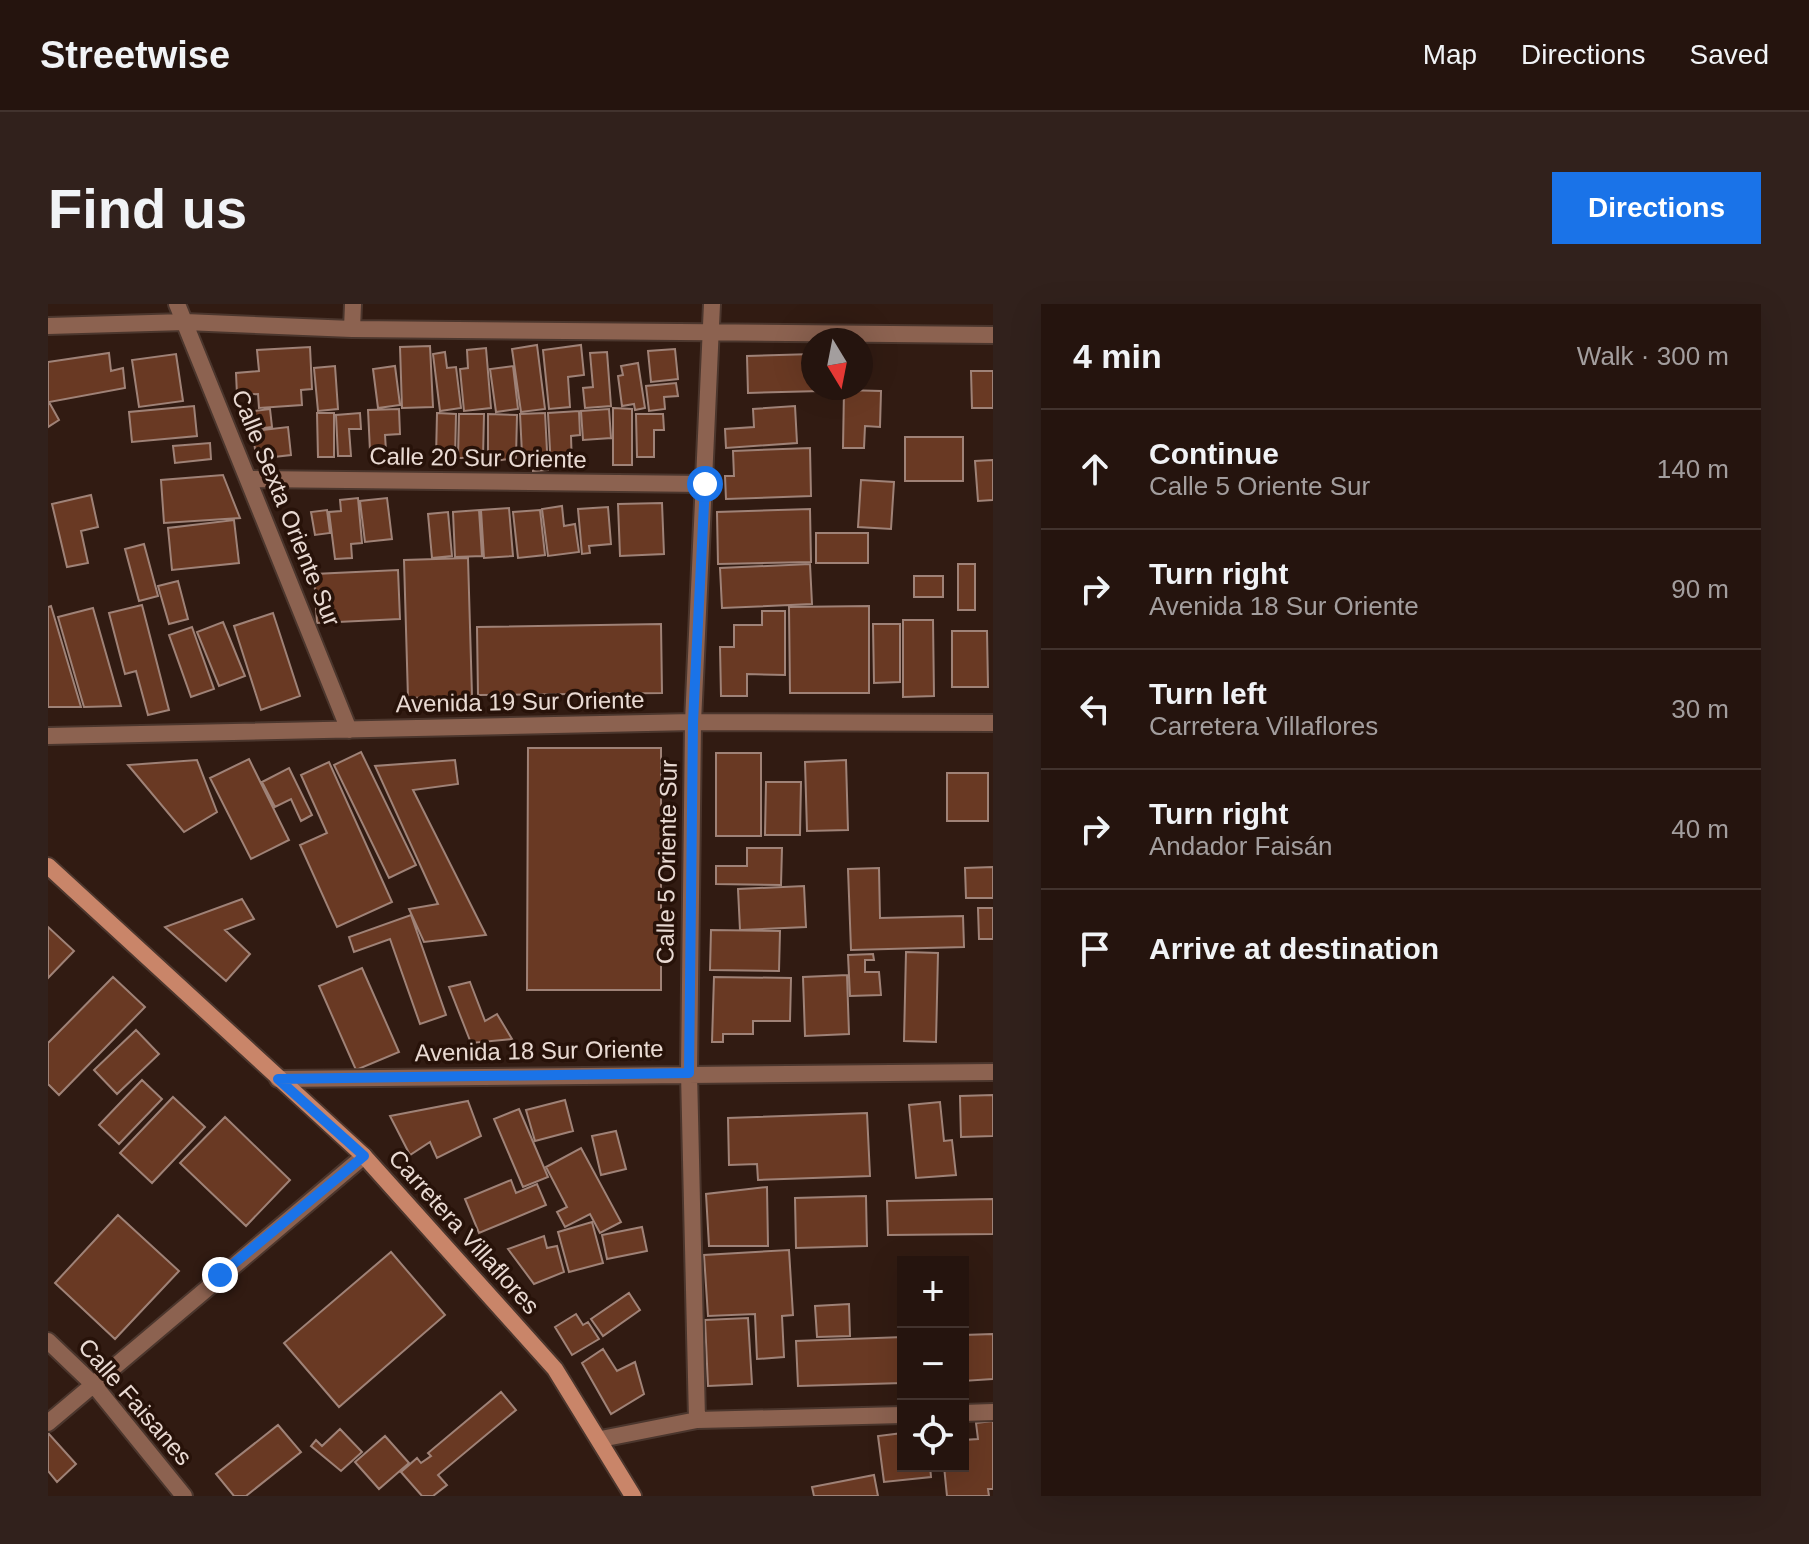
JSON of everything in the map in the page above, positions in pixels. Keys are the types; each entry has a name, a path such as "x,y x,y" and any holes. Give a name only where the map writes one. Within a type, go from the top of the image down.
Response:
{"main road":[{"name":"Carretera Villaflores","path":"48,866 364,1156 555,1369 601,1439 633,1496"}],"street":[{"name":"Calle Sexta Oriente Sur","path":"177,304 349,730"},
{"path":"352,329 353,304"},
{"name":"Calle 5 Oriente Sur","path":"697,1420 689,1073 693,722 712,304"},
{"path":"48,326 185,322 352,329 993,335"},
{"name":"Calle 20 Sur Oriente","path":"250,479 705,484"},
{"name":"Avenida 19 Sur Oriente","path":"48,736 693,722 993,723"},
{"name":"Avenida 18 Sur Oriente","path":"278,1079 993,1072"},
{"path":"48,1423 364,1156"},
{"name":"Calle Faisanes","path":"48,1341 94,1385 184,1496"},
{"path":"969,1413 993,1412"},
{"path":"601,1439 697,1420 897,1415"}],"building":[{"path":"537,345 545,409 521,412 512,349"},
{"path":"581,345 584,375 568,377 570,407 549,409 543,350"},
{"path":"430,346 433,407 402,408 400,347"},
{"path":"310,347 312,389 301,390 302,405 259,408 258,394 237,395 236,373 259,371 257,350"},
{"path":"486,348 491,408 464,411 460,369 468,368 467,350"},
{"path":"675,349 678,379 651,382 648,351"},
{"path":"445,352 447,368 456,367 461,408 440,411 433,354"},
{"path":"607,352 611,406 585,408 583,388 593,387 590,353"},
{"path":"109,353 111,371 123,368 125,388 49,402 59,420 48,427 48,362"},
{"path":"176,354 183,401 139,407 132,360"},
{"path":"801,354 801,392 748,393 747,356"},
{"path":"638,363 645,408 635,410 634,404 622,406 618,376 623,375 621,366"},
{"path":"335,366 338,409 318,411 314,368"},
{"path":"395,366 400,405 378,408 373,369"},
{"path":"513,366 518,409 496,412 490,369"},
{"path":"971,371 993,371 993,408 972,408"},
{"path":"676,383 678,396 664,397 665,409 649,411 646,386"},
{"path":"873,391 881,391 880,427 865,426 864,448 843,448 844,400 873,400"},
{"path":"194,406 197,436 132,442 129,412"},
{"path":"795,406 797,443 726,448 725,429 754,427 753,409"},
{"path":"613,408 632,409 632,465 613,465"},
{"path":"270,409 272,427 248,430 246,412"},
{"path":"399,409 400,434 385,435 386,451 370,451 368,410"},
{"path":"609,409 611,438 583,440 581,411"},
{"path":"579,411 580,435 571,436 572,467 551,468 548,413"},
{"path":"317,413 334,413 334,457 318,457"},
{"path":"360,413 361,429 349,429 351,456 338,456 336,415"},
{"path":"437,413 456,414 455,458 436,458"},
{"path":"545,413 548,470 533,471 533,454 522,454 520,414"},
{"path":"459,414 484,414 483,458 458,458"},
{"path":"488,414 517,415 516,458 488,462"},
{"path":"636,414 663,414 664,430 654,430 654,457 637,457"},
{"path":"288,427 291,455 256,459 253,431"},
{"path":"905,437 963,437 963,481 905,481"},
{"path":"210,443 211,459 175,463 173,446"},
{"path":"810,448 811,496 726,499 725,476 734,476 733,451"},
{"path":"993,460 993,500 978,501 975,461"},
{"path":"223,475 240,518 164,523 161,480"},
{"path":"861,480 894,482 891,529 858,527"},
{"path":"91,495 98,527 81,531 88,563 67,567 52,504"},
{"path":"358,498 362,543 351,544 352,558 335,559 329,512 341,511 340,500"},
{"path":"387,498 392,539 365,542 360,501"},
{"path":"662,503 664,554 620,556 618,504"},
{"path":"562,506 564,526 575,524 579,552 548,556 542,509"},
{"path":"608,507 611,544 589,546 590,553 582,554 578,509"},
{"path":"509,508 513,556 484,558 481,510"},
{"path":"810,509 811,562 718,564 717,512"},
{"path":"327,510 330,533 315,535 311,512"},
{"path":"479,510 482,556 455,557 453,512"},
{"path":"540,510 545,555 518,558 513,512"},
{"path":"448,512 452,556 432,558 428,514"},
{"path":"234,520 239,563 172,570 168,528"},
{"path":"816,533 868,533 868,563 816,563"},
{"path":"144,544 158,596 139,601 125,549"},
{"path":"468,558 472,696 408,698 404,560"},
{"path":"810,564 812,604 722,608 720,568"},
{"path":"958,564 975,564 975,610 958,610"},
{"path":"398,570 400,619 317,623 314,574"},
{"path":"914,576 943,576 943,597 914,597"},
{"path":"178,581 188,619 169,624 158,586"},
{"path":"142,605 169,710 148,715 136,671 125,674 109,613"},
{"path":"51,606 81,707 48,707 48,607"},
{"path":"869,606 869,693 790,693 789,607"},
{"path":"93,608 121,706 84,707 58,617"},
{"path":"762,611 785,611 785,675 747,674 747,696 721,696 720,647 734,647 734,625 762,625"},
{"path":"273,613 300,696 261,710 234,626"},
{"path":"903,620 933,620 934,696 903,697"},
{"path":"223,622 245,676 219,686 197,632"},
{"path":"661,624 662,693 478,695 477,627"},
{"path":"873,624 900,624 900,682 874,683"},
{"path":"192,627 214,689 191,697 169,635"},
{"path":"952,631 987,631 988,687 952,687"},
{"path":"528,748 661,748 661,990 527,990"},
{"path":"361,752 416,865 389,878 334,765"},
{"path":"716,753 761,753 761,836 716,836"},
{"path":"249,759 289,840 251,859 210,778"},
{"path":"197,760 217,812 184,832 128,765"},
{"path":"455,760 458,784 413,790 486,935 424,942 409,909 438,904 375,766"},
{"path":"846,760 848,830 807,831 805,762"},
{"path":"329,762 392,902 337,927 300,845 327,833 301,775"},
{"path":"289,768 312,815 301,821 291,799 275,807 262,782"},
{"path":"947,773 988,773 988,821 947,821"},
{"path":"766,782 801,782 800,835 765,835"},
{"path":"747,848 782,848 781,885 716,884 716,866 747,866"},
{"path":"993,867 993,898 966,898 965,868"},
{"path":"879,868 880,918 963,916 964,947 851,950 848,869"},
{"path":"804,886 806,927 740,930 738,889"},
{"path":"242,899 254,919 225,930 250,954 226,981 165,927"},
{"path":"978,908 993,908 993,939 979,939"},
{"path":"411,915 446,1015 420,1024 390,939 354,952 349,937"},
{"path":"48,927 74,951 48,978"},
{"path":"711,930 780,931 779,971 710,970"},
{"path":"906,952 938,953 936,1042 904,1041"},
{"path":"873,954 874,960 865,960 865,972 879,972 881,995 850,996 848,955"},
{"path":"362,968 399,1052 356,1070 319,986"},
{"path":"847,975 849,1034 805,1036 803,977"},
{"path":"113,977 145,1007 59,1095 48,1084 48,1043"},
{"path":"714,977 791,978 790,1021 753,1021 753,1034 723,1034 723,1042 712,1042"},
{"path":"470,982 485,1021 497,1014 512,1039 471,1043 449,987"},
{"path":"136,1030 159,1054 117,1094 94,1070"},
{"path":"142,1080 162,1099 119,1144 99,1125"},
{"path":"993,1095 993,1136 961,1137 960,1096"},
{"path":"173,1097 205,1127 152,1183 120,1153"},
{"path":"565,1100 573,1131 535,1141 526,1110"},
{"path":"468,1101 481,1136 437,1158 430,1142 410,1155 390,1116"},
{"path":"940,1102 944,1141 952,1140 956,1175 916,1178 909,1105"},
{"path":"519,1109 548,1177 523,1187 494,1119"},
{"path":"867,1113 870,1176 758,1180 757,1164 729,1165 728,1118"},
{"path":"225,1117 290,1180 246,1226 180,1163"},
{"path":"616,1131 626,1169 601,1175 592,1136"},
{"path":"581,1148 621,1222 600,1233 590,1214 565,1227 557,1212 567,1207 546,1167"},
{"path":"511,1180 516,1193 537,1184 546,1205 479,1233 465,1199"},
{"path":"767,1187 768,1246 709,1246 706,1194"},
{"path":"866,1196 867,1246 796,1248 795,1198"},
{"path":"993,1199 993,1234 888,1235 887,1201"},
{"path":"118,1215 179,1271 115,1339 55,1283"},
{"path":"592,1222 603,1263 569,1272 558,1232"},
{"path":"642,1227 647,1251 607,1259 602,1235"},
{"path":"544,1236 547,1248 557,1246 564,1272 534,1284 508,1249"},
{"path":"789,1250 793,1315 782,1316 784,1357 757,1359 755,1314 708,1316 704,1255"},
{"path":"391,1252 445,1315 339,1407 284,1343"},
{"path":"629,1293 640,1310 603,1336 591,1319"},
{"path":"849,1304 850,1336 817,1337 815,1306"},
{"path":"576,1314 583,1325 588,1322 599,1339 572,1355 555,1327"},
{"path":"748,1318 752,1384 708,1386 705,1320"},
{"path":"993,1334 993,1379 969,1381 969,1335"},
{"path":"897,1337 897,1383 798,1386 796,1341"},
{"path":"603,1349 617,1371 635,1362 644,1394 611,1414 582,1363"},
{"path":"501,1392 516,1410 438,1475 447,1485 433,1496 422,1496 401,1472 417,1458 421,1463 431,1456 428,1453"},
{"path":"993,1421 993,1489 988,1489 989,1496 947,1496 945,1472 969,1472 969,1440 978,1439 976,1423"},
{"path":"278,1425 301,1452 246,1496 234,1496 216,1474"},
{"path":"340,1429 362,1452 341,1471 311,1446 316,1440 322,1446"},
{"path":"48,1433 76,1464 57,1482 48,1471"},
{"path":"897,1434 897,1472 931,1472 931,1477 884,1482 878,1436"},
{"path":"385,1436 409,1463 379,1489 355,1462"},
{"path":"874,1475 878,1496 814,1496 812,1487"}],"route":[{"path":"220,1275 364,1156 278,1079 689,1073 693,722 705,484"}]}
